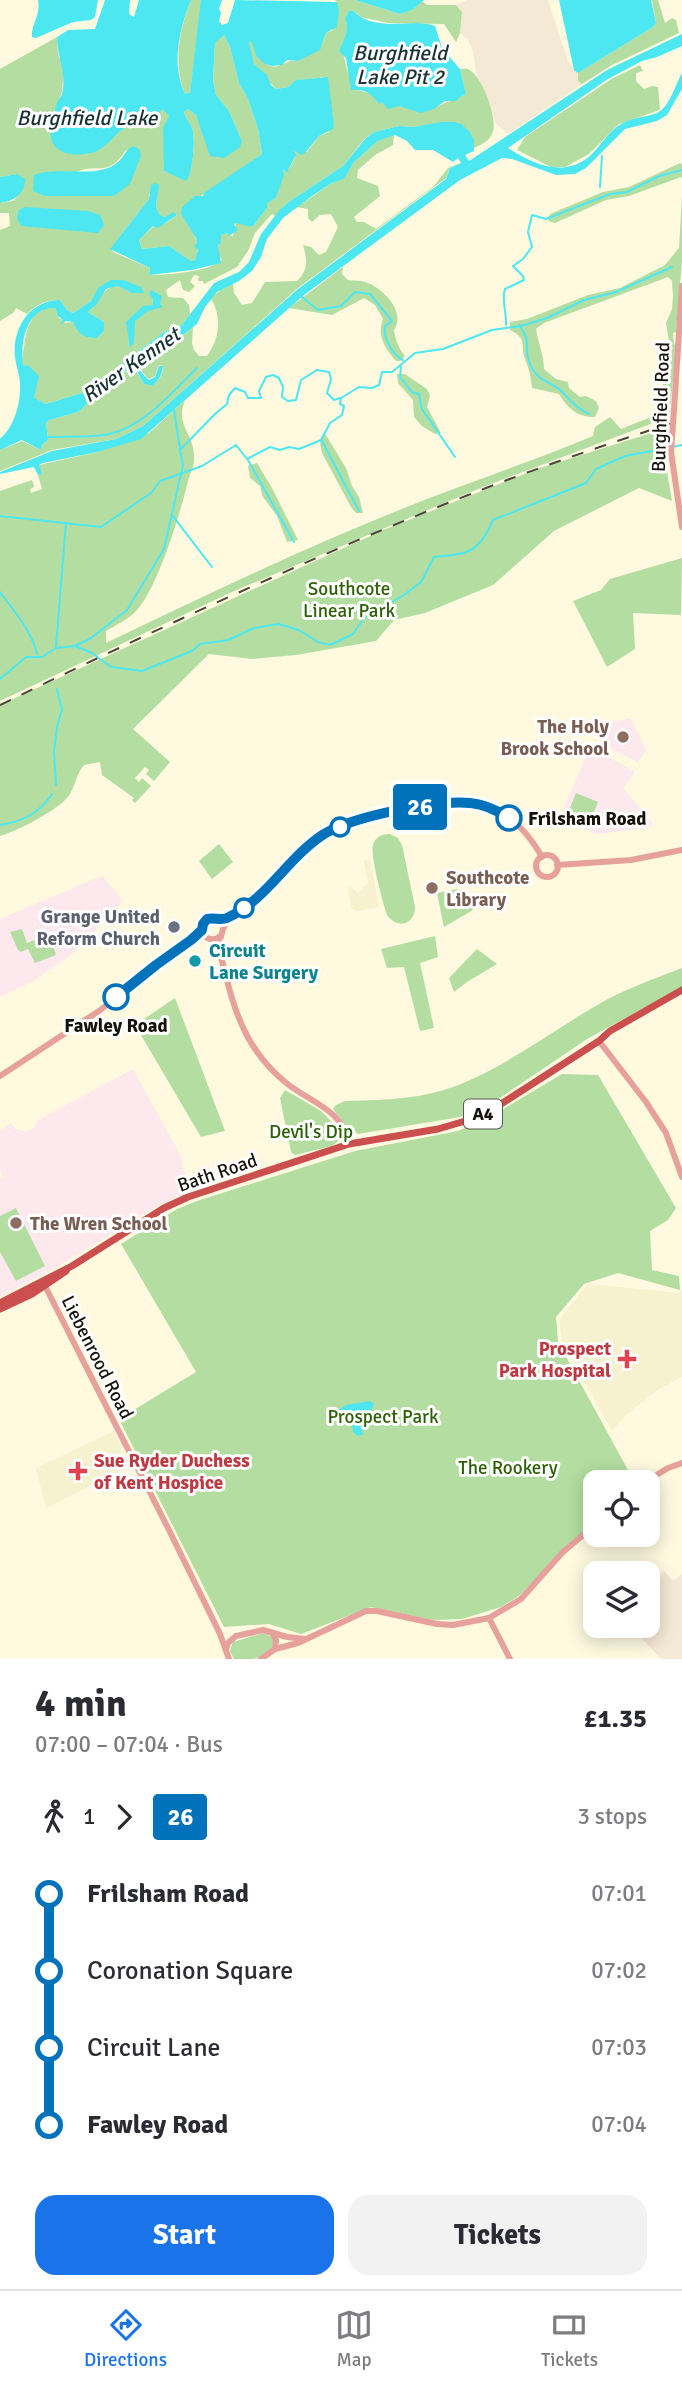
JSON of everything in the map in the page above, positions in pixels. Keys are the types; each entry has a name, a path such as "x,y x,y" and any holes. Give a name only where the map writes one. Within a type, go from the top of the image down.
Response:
{"main road":[{"name":"Bath Road","path":"0,1309 177,1202 349,1144 438,1129 471,1119 501,1104 599,1041 610,1031 682,990"},
{"name":"Bath Road","path":"0,1303 44,1284"}],"street":[{"name":"Burghfield Road","path":"682,286 671,452 682,527"},
{"path":"349,1144 344,1128 332,1113 287,1084 261,1060 252,1046 232,1001 216,939 222,924 254,900 299,853 326,833 357,820 397,811 447,803 472,803 491,808 521,828 534,841 542,857"},
{"path":"558,865 631,860 682,850"},
{"path":"542,857 552,857 558,865 553,875 547,877 541,875 536,867 542,857"},
{"path":"203,933 203,924 207,919 214,918 222,924"},
{"path":"203,933 216,939"},
{"path":"0,1076 99,1011 156,965 203,933"},
{"path":"599,1041 660,1124 682,1177"},
{"name":"Liebenrood Road","path":"44,1284 220,1634 228,1656"},
{"path":"660,1473 682,1462"},
{"path":"261,1659 275,1649 298,1643 366,1611 453,1625 489,1618 521,1599 563,1552 583,1535"},
{"path":"489,1618 510,1659"},
{"path":"220,1634 233,1638 262,1630 305,1639"},
{"path":"271,1632 276,1640 275,1649"},
{"path":"228,1656 233,1638"}],"shaded area":[{"path":"467,0 548,0 568,61 578,73 578,81 582,84 508,134 495,123 477,77 473,51 468,40 460,33 462,12 456,5"},
{"name":"The Holy Brook School","path":"630,718 646,750 638,762 605,745 611,722"},
{"path":"589,749 635,772 623,788 653,824 649,828 596,834 561,816"},
{"path":"370,859 379,907 357,911 352,909 348,891 350,886 358,893 368,883 364,861"},
{"path":"102,876 123,901 83,944 64,960 33,981 0,997 0,919"},
{"path":"133,1069 182,1159 182,1166 192,1190 154,1208 57,1267 0,1297 0,1180 4,1177 0,1170 0,1132 11,1123 15,1129 27,1132 34,1128 37,1121"},
{"name":"Prospect Park Hospital","path":"588,1284 678,1293 682,1289 682,1377 657,1390 625,1416 612,1431 562,1342 559,1320"},
{"name":"Sue Ryder Duchess of Kent Hospice","path":"114,1431 129,1466 46,1508 36,1468"},
{"path":"664,1571 673,1581 682,1574 682,1659 661,1659 641,1638 660,1638 660,1574"}],"green space":[{"path":"191,0 201,0 202,4 190,93 185,95 178,59 183,23"},
{"path":"335,0 355,0 400,14 412,10 422,1 427,5 456,5 462,12 460,33 456,42 444,24 388,23 361,17 354,11 349,11 345,18 346,37 341,47 348,74 355,89 371,94 379,103 424,112 466,94 460,69 470,70 480,82 492,110 494,128 491,136 474,148 474,140 448,122 413,127 399,126 374,132 364,139 343,166 287,203 275,216 272,214 255,233 248,251 237,267 204,284 203,281 198,281 199,276 194,275 190,282 195,286 189,292 183,290 180,280 166,290 168,297 183,298 189,305 190,314 181,326 164,332 85,392 46,404 34,399 34,374 23,365 22,360 26,334 32,318 45,309 55,308 59,318 63,320 62,323 73,322 82,334 97,338 104,331 104,322 88,312 104,292 119,286 132,293 141,287 102,285 91,301 73,313 67,310 60,300 55,300 42,303 27,314 16,308 0,321 0,230 10,226 9,213 0,213 0,203 13,201 21,192 17,174 0,177 0,69 57,37 58,55 64,65 62,92 54,112 53,127 119,132 125,126 138,123 162,108 169,115 164,171 186,180 194,147 192,128 184,112 188,109 196,115 201,126 242,141 229,111 216,95 213,80 215,43 224,35 230,47 239,83 248,99 258,129 262,154 201,196 181,214 197,241 195,260 191,261 169,246 142,249 139,240 154,226 166,223 177,215 165,217 159,214 157,200 149,193 149,199 111,248 113,252 150,268 149,275 198,270 222,260 217,252 221,235 226,233 233,236 236,223 239,222 251,227 254,225 267,208 266,203 276,198 283,171 288,170 295,158 292,150 307,152 319,136 329,132 323,77 300,80 288,87 276,89 253,64 249,42 252,41 259,56 270,66 298,61 322,45 326,33 333,30 337,2","holes":["126,150 141,156 114,196 45,196 77,172 108,167"]},
{"path":"652,0 658,0 665,23 672,18 676,20 679,33 612,65 582,84 578,81 578,73 653,27 656,23"},
{"path":"640,65 643,71 636,73 636,81 644,89 658,87 660,109 619,124 589,154 565,167 551,167 517,150 525,137 613,78"},
{"path":"394,135 393,145 375,155 358,170 357,178 378,186 380,196 354,217 357,222 364,222 376,229 434,186 448,168 461,163 450,168 446,178 298,288 143,426 116,439 52,450 0,471 0,450 22,441 41,450 48,440 46,423 49,420 78,412 133,366 144,384 152,386 160,377 163,366 159,365 155,376 149,379 137,362 168,340 180,338 193,327 194,350 199,356 207,356 215,342 218,328 217,313 211,298 222,289 233,284 234,293 242,305 252,303 265,282 297,281 306,264 303,245 311,247 319,255 326,252 338,227 331,214 320,215 312,222 308,218 308,209 297,207 332,183 344,179 354,162 378,141"},
{"path":"680,163 682,178 629,196 606,200 555,223 548,221 550,214 603,192 629,187"},
{"path":"682,196 682,261 676,332 673,333 674,344 677,343 669,417 483,487 234,591 0,701 0,491 32,480 34,487 30,489 31,493 42,489 38,475 41,474 39,465 97,452 149,433 185,400 182,417 192,443 194,463 174,529 161,567 145,599 130,616 106,631 106,643 318,544 593,436 595,427 610,417 621,429 661,413 662,389 670,347 666,323 672,309 673,296 672,281 668,277 544,323 536,329 544,369 556,379 568,382 569,388 580,397 586,396 596,401 599,408 595,417 583,416 574,411 559,394 532,388 522,342 519,336 510,330 510,322 527,319 588,295 620,288 665,265 679,248"},
{"path":"343,267 342,274 348,280 372,285 391,301 397,316 394,330 405,356 400,361 396,361 383,341 383,319 375,305 364,298 332,315 289,308"},
{"path":"397,374 405,374 427,389 430,396 427,407 441,433 435,434 414,417 413,400 398,383"},
{"name":"Southcote Linear Park","path":"667,428 667,472 672,501 639,488 554,531 493,585 425,613 394,620 376,641 296,655 252,659 209,654 133,729 170,762 154,781 146,774 149,770 145,767 135,778 139,782 142,778 151,786 135,803 132,800 134,798 102,775 100,762 84,765 70,794 58,806 17,830 0,836 0,705 381,531 537,469"},
{"path":"324,432 346,468 363,513 356,513 351,507 322,453 320,443"},
{"path":"257,463 298,540 287,542 277,516 263,497 260,486 250,478 248,466"},
{"path":"682,558 681,615 633,613 635,649 607,667 573,601 601,590 610,579"},
{"path":"576,793 598,802 590,822 568,813"},
{"path":"390,834 398,838 402,845 415,907 412,918 401,924 387,915 373,859 375,840"},
{"path":"219,844 233,862 212,879 199,861"},
{"path":"457,889 473,910 444,927 437,893"},
{"path":"22,929 27,943 50,934 56,955 35,963 28,949 21,952 18,950 10,932"},
{"path":"435,936 438,957 420,963 434,1028 420,1031 404,967 387,968 381,949"},
{"path":"477,949 497,964 454,992 449,978"},
{"path":"682,968 682,987 587,1039 497,1100 460,1117 358,1134 346,1126 333,1109 345,1101 417,1096 460,1084 501,1064 609,999"},
{"path":"175,998 225,1131 201,1137 135,1025"},
{"name":"Prospect Park","path":"562,1074 598,1075 676,1208 668,1220 650,1231 652,1270 679,1276 680,1290 618,1273 584,1284 556,1317 558,1342 628,1470 583,1470 583,1533 519,1596 501,1607 462,1619 433,1620 371,1607 301,1634 269,1624 224,1627 119,1419 196,1372 121,1244 177,1209 197,1201 355,1151 458,1131 495,1114"},
{"name":"Devil's Dip","path":"285,1090 321,1111 340,1130 341,1139 332,1146 295,1155 291,1152 280,1098"},
{"path":"16,1208 45,1266 16,1281 0,1252 0,1216"},
{"path":"263,1633 273,1640 272,1648 268,1652 258,1658 234,1659 230,1651 233,1642"}],"water":[{"path":"38,0 98,0 95,17 91,20 73,22 36,38 32,37 32,32"},
{"name":"Burghfield Lake","path":"105,0 130,0 129,14 134,17 139,0 191,0 178,47 178,71 185,94 190,93 201,0 222,0 219,21 222,25 228,23 235,0 337,2 337,27 326,33 320,50 298,61 287,60 282,65 272,66 265,64 256,56 252,42 249,42 254,64 267,75 276,89 288,87 296,80 328,77 334,124 333,129 319,136 304,154 293,150 296,155 289,173 283,170 284,175 276,198 267,203 267,208 254,225 251,227 236,223 234,225 238,230 229,236 227,233 221,235 218,246 221,263 192,270 149,275 150,268 110,249 149,199 151,185 155,183 159,185 156,206 159,214 165,217 174,212 177,215 158,228 153,226 139,240 142,249 169,246 191,261 195,260 198,250 194,246 197,243 196,238 181,214 182,207 195,196 203,196 262,154 258,129 248,99 239,83 230,47 224,35 215,43 213,80 216,95 229,111 242,141 240,147 224,158 210,156 196,115 188,109 184,112 192,128 194,147 186,181 164,171 163,128 169,116 162,109 153,117 122,130 97,151 70,154 58,149 51,138 56,106 63,86 57,37 68,30 95,29"},
{"path":"355,0 424,0 412,10 400,14"},
{"path":"559,0 651,0 656,23 578,73 574,70"},
{"name":"Burghfield Lake Pit 2","path":"349,11 354,11 371,22 435,26 442,48 460,69 466,94 456,101 445,101 434,109 421,113 399,106 388,109 367,92 351,90 346,58 339,51 346,35 345,18"},
{"name":"River Kennet","path":"682,34 682,46 642,61 608,79 508,148 538,164 559,168 581,162 621,124 662,110 682,73 682,89 667,115 657,121 625,129 586,168 575,174 556,175 502,158 460,180 304,295 141,439 97,452 43,463 39,465 42,474 38,475 34,467 0,474 52,451 116,439 143,426 298,289 446,179 450,168 461,163 458,158 453,162 433,150 415,150 407,141 395,135 378,141 354,162 344,179 332,183 283,218 267,239 261,257 252,271 217,292 205,307 197,324 137,362 149,380 155,377 159,366 163,366 160,377 152,386 144,384 133,365 78,412 49,420 46,423 48,440 41,450 22,440 0,450 0,439 13,422 19,399 20,381 15,357 17,336 20,326 32,310 49,301 60,300 67,310 73,313 91,301 99,287 111,280 123,280 141,287 144,293 132,293 118,286 106,289 97,304 88,312 104,322 104,331 97,338 82,334 73,322 66,321 60,325 63,320 55,308 37,313 31,320 24,337 23,365 29,366 39,376 34,398 46,404 85,392 164,332 181,326 214,283 239,272 249,262 261,234 278,212 287,203 343,166 374,132 399,126 413,127 441,122 461,124 474,140 474,151 465,155 469,161 607,70"},
{"path":"133,146 139,149 141,156 130,184 114,196 45,196 33,191 34,175 54,171 100,170 118,162"},
{"path":"17,174 25,179 21,193 14,199 0,203 0,177"},
{"path":"25,207 88,211 100,215 104,225 98,233 21,226 17,218 19,210"},
{"path":"151,290 162,296 160,304 163,307 148,311 135,321 134,342 130,348 126,322 143,306 153,305 149,294"},
{"path":"370,1401 374,1404 364,1430 361,1431 364,1434 358,1436 342,1414 346,1410 338,1410 346,1405"}],"waterway":[{"path":"600,187 602,156"},
{"path":"506,325 504,293 505,289 524,280 513,266 523,259 532,247 528,232 532,215 546,219 610,194 627,192 659,176 682,170"},
{"path":"0,516 101,527 151,493 160,481 202,466 236,445 247,459 270,447 280,450 289,447 299,449 321,440 330,423 342,415 344,406 340,404 341,398 359,387 372,388 379,385 382,372 392,372 415,353 443,349 492,330 521,326 547,318 584,300 616,292 672,267"},
{"path":"302,297 318,310 341,306 355,292 370,294 392,321 385,326 385,335 392,350 403,360"},
{"path":"519,325 526,336 527,356 535,372 589,414"},
{"path":"401,367 400,377 412,392 419,394 422,409 455,457"},
{"path":"48,437 94,436 122,430 157,407 197,368"},
{"path":"75,646 91,638 127,610 164,549 183,465 180,450 227,404 229,395 235,388 245,392 248,398 261,398 259,391 266,377 273,375 279,378 283,387 282,397 288,401 296,400 301,380 317,370 329,372 331,379 327,393 334,400 340,398"},
{"path":"174,410 180,449"},
{"path":"322,441 359,511"},
{"path":"673,447 682,445"},
{"path":"0,679 26,657 42,657 56,648 75,646 92,653 111,667 142,671 192,651 200,644 228,640 254,628 278,624 299,630 318,642 330,645 353,634 364,618 421,582 434,557 456,555 471,550 483,539 493,520 586,483 596,469 625,456 667,448"},
{"path":"248,460 294,542"},
{"path":"172,515 212,567"},
{"path":"56,646 66,523"},
{"path":"0,592 27,629 37,654"},
{"path":"56,785 54,752 62,709 57,689"},
{"path":"0,825 30,816 42,807 52,794"}],"railway":[{"path":"0,705 180,619 363,538 510,479 682,420"}],"bus line":[{"name":"26","path":"116,997 191,940 202,930 207,919 220,920 239,912 299,853 326,833 357,820 447,803 472,803 491,808 509,818"}],"place":[{"name":"The Holy Brook School","path":"623,737"},
{"name":"Frilsham Road","path":"509,818"},
{"name":"Southcote Library","path":"432,888"},
{"name":"Grange United Reform Church","path":"174,927"},
{"name":"Circuit Lane Surgery","path":"195,961"},
{"name":"Fawley Road","path":"116,997"},
{"name":"The Wren School","path":"16,1223"},
{"name":"Prospect Park Hospital","path":"627,1359"},
{"name":"Sue Ryder Duchess of Kent Hospice","path":"78,1471"}],"park label":[{"name":"The Rookery","path":"508,1467"}]}
